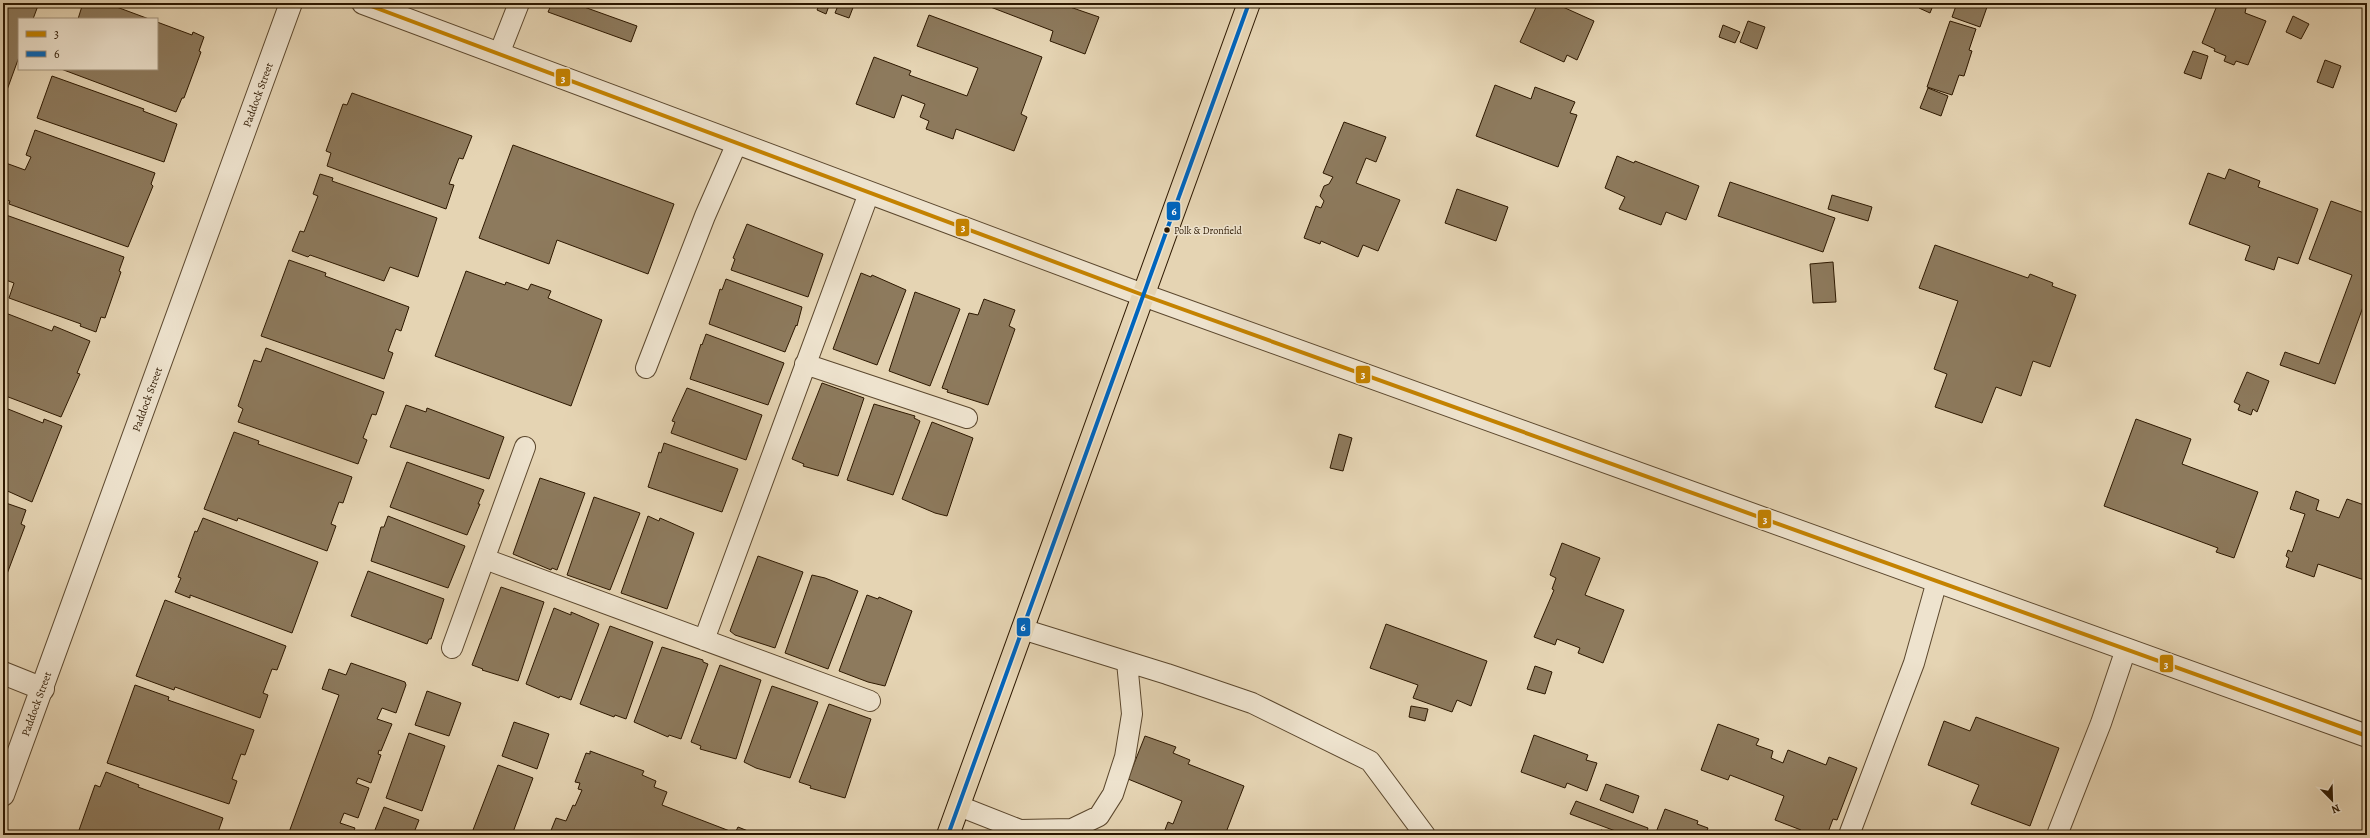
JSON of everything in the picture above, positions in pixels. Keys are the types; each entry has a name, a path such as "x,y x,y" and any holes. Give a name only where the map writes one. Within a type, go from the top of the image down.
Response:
{"main road":[{"path":"948,835 1249,3"}],"street":[{"name":"Paddock Street","path":"3,795 43,689 291,3"},
{"path":"363,3 1143,295 2367,736"},
{"path":"3,673 43,689"}],"lane":[{"path":"499,54 519,3"},
{"path":"646,368 706,216 737,143"},
{"path":"704,640 805,364 870,193"},
{"path":"805,364 967,418"},
{"path":"452,648 525,447"},
{"path":"485,559 870,701"},
{"path":"1849,835 1914,663 1937,581"},
{"path":"1022,629 1252,704 1370,761 1425,835"},
{"path":"2057,835 2101,723 2126,649"},
{"path":"958,806 1020,830 1072,829 1099,816 1113,794 1125,757 1132,714 1127,662"}],"building":[{"path":"3,3 39,3 33,18 18,18 18,60 3,101"},
{"path":"83,3 115,3 114,6 146,18 78,18"},
{"path":"552,3 573,3 637,26 631,42 548,12"},
{"path":"820,3 830,3 826,14 817,10"},
{"path":"839,3 854,5 849,18 835,13"},
{"path":"980,3 1071,3 1070,7 1099,17 1085,54 1050,41 1053,31"},
{"path":"1538,3 1554,3 1594,21 1577,60 1567,55 1564,62 1520,42"},
{"path":"1921,3 1934,3 1930,13 1919,8"},
{"path":"1957,3 1976,3 1987,7 1980,27 1952,17"},
{"path":"2218,3 2247,3 2245,13 2266,21 2248,65 2236,61 2234,65 2224,61 2226,56 2214,51 2215,49 2202,43"},
{"path":"929,15 1042,57 1021,114 1027,117 1014,151 956,129 953,139 926,129 929,121 920,117 925,104 902,95 894,118 856,104 874,57 911,71 909,75 967,96 978,68 917,46"},
{"path":"2293,16 2309,24 2301,39 2286,32"},
{"path":"1748,21 1765,27 1757,49 1740,42"},
{"path":"1950,21 1976,29 1969,50 1972,51 1964,76 1959,75 1952,95 1927,87"},
{"path":"158,22 192,35 193,32 204,37 199,51 201,52 184,98 182,98 176,112 64,70 158,70"},
{"path":"1723,25 1740,32 1735,43 1719,37"},
{"path":"2193,51 2208,56 2201,79 2184,73"},
{"path":"2325,60 2341,66 2333,88 2317,82"},
{"path":"52,76 144,109 143,111 177,124 164,162 37,118"},
{"path":"1495,85 1531,99 1535,87 1575,102 1570,113 1577,115 1558,167 1476,136"},
{"path":"1928,88 1948,96 1941,116 1920,108"},
{"path":"352,93 472,136 463,159 459,158 449,184 454,185 446,209 327,166 331,153 326,151 343,104 347,105"},
{"path":"1344,122 1386,137 1376,162 1366,158 1356,183 1400,200 1378,251 1363,245 1358,257 1321,241 1320,244 1304,238 1316,206 1321,208 1324,201 1320,196 1324,186 1329,184 1333,177 1323,173"},
{"path":"35,130 155,173 151,184 153,186 128,247 9,204 10,201 3,199 3,162 25,170 31,157 26,155"},
{"path":"513,145 674,204 648,274 557,240 549,264 479,238"},
{"path":"1617,156 1634,163 1635,161 1699,186 1686,220 1666,212 1661,225 1619,209 1625,197 1605,188"},
{"path":"2229,169 2260,181 2258,187 2318,209 2298,264 2278,257 2274,270 2245,260 2250,246 2189,224 2208,173 2225,179"},
{"path":"320,174 333,178 332,181 437,218 418,277 390,267 384,281 310,255 308,257 292,251 300,231 304,232 318,196 313,194"},
{"path":"1730,182 1835,218 1823,252 1718,216"},
{"path":"1457,189 1508,207 1496,241 1445,223"},
{"path":"1832,195 1872,207 1868,221 1828,209"},
{"path":"2331,201 2367,214 2367,296 2335,384 2280,365 2285,352 2319,364 2352,275 2309,259"},
{"path":"6,215 124,257 119,271 121,272 105,318 101,317 96,332 80,326 81,324 9,298 14,283 3,279 3,223"},
{"path":"747,224 823,254 808,297 731,270 735,259 733,258"},
{"path":"1935,245 2028,278 2030,274 2053,283 2052,286 2076,295 2050,367 2033,361 2021,396 1996,387 1982,423 1935,407 1947,374 1934,369 1958,301 1919,288"},
{"path":"289,260 326,273 325,276 409,307 401,331 396,329 388,351 393,353 384,379 261,336"},
{"path":"1833,262 1836,302 1813,303 1810,264"},
{"path":"466,271 505,285 506,282 528,290 531,284 551,291 548,298 602,320 571,406 435,356"},
{"path":"861,273 871,277 872,275 906,290 877,365 833,349"},
{"path":"726,279 802,307 797,326 796,325 785,352 709,324 720,289 722,290"},
{"path":"915,292 960,309 930,386 889,371"},
{"path":"984,299 1015,310 1009,326 1015,329 988,405 947,392 948,390 942,388 969,313 978,315"},
{"path":"3,312 52,331 54,326 90,341 77,373 80,374 61,417 3,395"},
{"path":"706,334 784,363 768,405 690,379 701,344 702,345"},
{"path":"266,348 384,392 376,415 372,414 363,438 367,440 358,464 238,422 243,409 238,406 254,360 261,362"},
{"path":"2247,372 2269,381 2257,412 2253,409 2251,415 2238,410 2240,405 2234,402"},
{"path":"822,383 864,398 838,476 803,466 804,464 792,459"},
{"path":"687,388 762,415 746,460 671,433 675,422 672,421"},
{"path":"874,404 915,416 914,418 920,421 893,495 847,480"},
{"path":"406,405 426,412 427,408 504,437 489,479 390,447"},
{"path":"3,407 43,423 44,419 62,426 32,502 3,489"},
{"path":"2136,419 2191,439 2182,464 2258,492 2234,558 2216,552 2218,548 2104,506"},
{"path":"932,422 973,438 947,516 935,513 902,499"},
{"path":"234,432 259,441 258,444 352,477 343,503 339,502 331,524 336,526 327,551 238,518 237,521 204,509"},
{"path":"1339,434 1352,438 1343,471 1330,468"},
{"path":"664,443 738,469 722,512 648,487 659,452 661,453"},
{"path":"407,462 484,490 478,504 480,504 467,535 390,507"},
{"path":"540,478 585,493 557,570 552,568 551,570 513,554"},
{"path":"2296,491 2319,500 2316,510 2339,518 2347,499 2367,506 2367,581 2318,564 2314,577 2286,567 2289,558 2286,556 2288,550 2292,552 2305,514 2290,509"},
{"path":"594,497 640,513 610,590 567,575"},
{"path":"3,502 26,510 21,524 25,526 7,574 3,572"},
{"path":"388,516 465,546 448,588 371,561 381,527 384,527"},
{"path":"648,516 659,521 660,518 694,533 667,609 621,593"},
{"path":"203,518 318,562 292,633 190,595 190,598 175,592 181,578 178,577 195,531 197,532"},
{"path":"1562,543 1600,558 1585,595 1624,610 1603,663 1578,653 1580,648 1557,639 1555,645 1534,637 1554,590 1552,589 1556,578 1550,575"},
{"path":"758,556 803,572 775,648 735,635 730,631"},
{"path":"368,571 444,599 431,639 429,639 427,644 351,616"},
{"path":"812,575 825,578 858,591 828,669 785,653"},
{"path":"501,587 544,602 518,681 482,670 483,669 472,665"},
{"path":"867,595 878,599 879,597 912,611 885,686 868,682 839,671"},
{"path":"165,600 286,646 277,670 272,669 263,693 268,695 260,718 175,687 174,690 136,676"},
{"path":"554,608 571,615 571,612 599,624 571,700 560,696 559,698 526,684"},
{"path":"1386,624 1487,661 1471,706 1457,700 1452,712 1413,698 1418,685 1370,668"},
{"path":"610,626 653,642 626,719 615,715 614,717 580,704"},
{"path":"662,647 703,660 703,662 708,664 681,739 669,735 668,737 634,722"},
{"path":"351,663 405,682 406,685 396,713 382,708 377,719 392,724 381,751 379,750 378,754 381,755 371,783 358,778 356,783 369,788 358,818 344,813 340,823 355,828 352,835 288,835 339,695 322,689 329,669 346,675"},
{"path":"720,665 761,680 736,759 700,749 701,746 691,742"},
{"path":"1535,666 1552,672 1545,694 1527,689"},
{"path":"135,685 169,697 168,700 254,730 245,755 241,754 232,779 237,781 229,804 107,763"},
{"path":"772,686 818,702 790,778 756,768 744,762"},
{"path":"427,691 461,703 449,736 415,725"},
{"path":"829,704 871,719 845,798 810,788 811,786 799,782"},
{"path":"1411,706 1428,709 1425,721 1409,717"},
{"path":"1976,717 2059,748 2030,826 1971,804 1979,785 1928,765 1944,721 1970,731"},
{"path":"514,722 549,734 537,769 502,756"},
{"path":"1718,724 1759,739 1756,745 1773,751 1771,758 1783,763 1788,750 1826,765 1829,757 1857,768 1837,820 1833,819 1827,835 1798,835 1801,830 1775,820 1784,796 1730,775 1728,780 1701,770"},
{"path":"409,733 445,746 422,811 386,798"},
{"path":"1534,735 1588,755 1586,760 1597,763 1587,791 1567,783 1565,788 1521,772"},
{"path":"1145,736 1176,747 1173,753 1190,760 1188,764 1244,786 1225,835 1163,835 1168,822 1173,824 1182,801 1128,779"},
{"path":"590,751 644,771 642,775 656,781 654,787 667,792 662,805 735,833 738,827 758,835 545,835 547,832 550,833 556,818 566,821 573,805 575,806 582,790 578,789 580,783 575,782 586,753 590,754"},
{"path":"498,765 533,778 512,835 488,835 473,830"},
{"path":"106,772 139,785 138,787 223,818 217,835 83,835 78,833 95,785 100,787"},
{"path":"1606,784 1639,796 1633,813 1600,800"},
{"path":"1576,801 1648,828 1646,835 1626,835 1570,814"},
{"path":"384,807 419,820 413,835 373,835"},
{"path":"1665,809 1698,821 1697,824 1708,828 1705,835 1655,835"},
{"path":"1601,830 1617,835 1599,835"}],"transit line":[{"name":"3","path":"363,3 1143,295 2367,736"},
{"name":"6","path":"948,835 1249,3"}],"place":[{"name":"Polk & Dronfield","path":"1167,230"}]}
